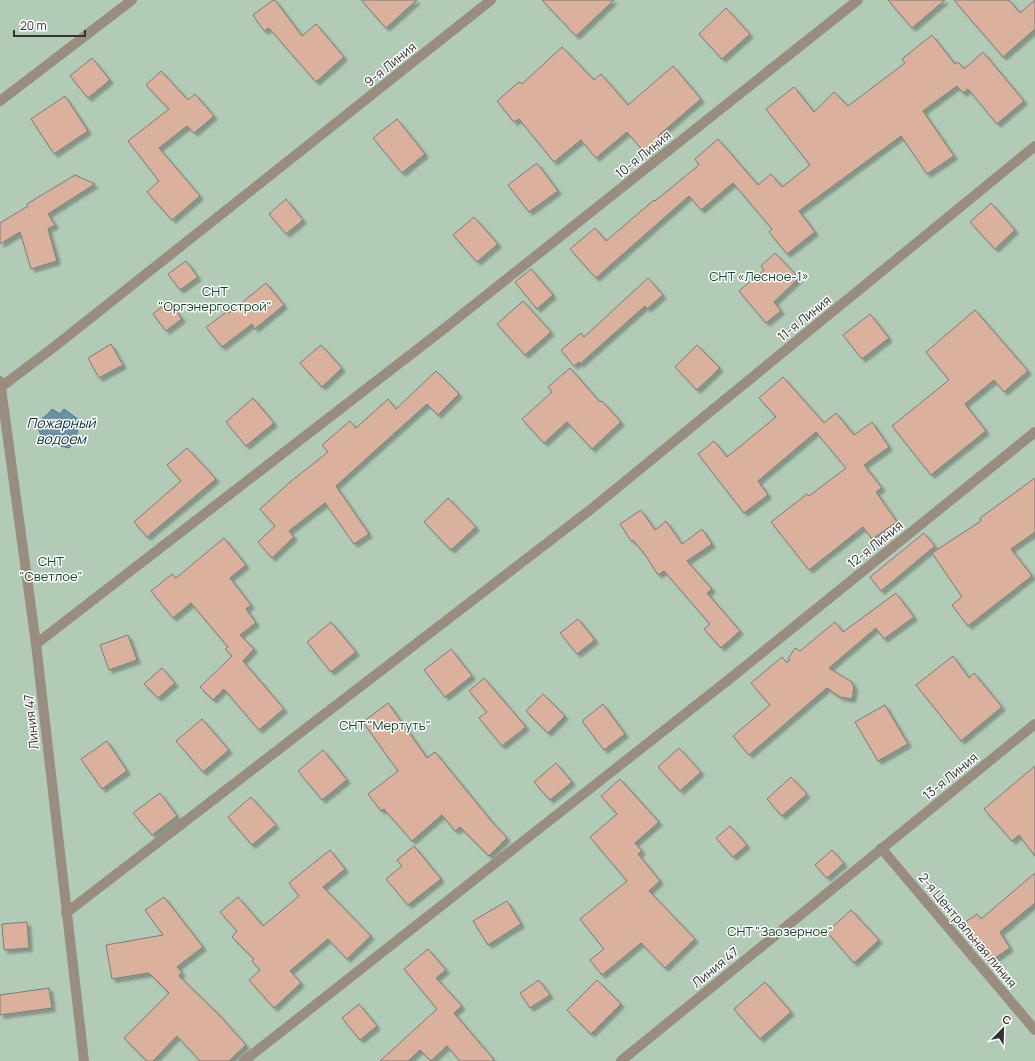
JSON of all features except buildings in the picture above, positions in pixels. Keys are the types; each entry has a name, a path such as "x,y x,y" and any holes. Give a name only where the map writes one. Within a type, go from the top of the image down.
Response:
{"street":[{"path":"0,101 132,0"},
{"name":"9-я Линия","path":"1,384 54,347 491,0"},
{"name":"10-я Линия","path":"36,644 445,328 858,0"},
{"name":"11-я Линия","path":"66,913 590,510 1035,146"},
{"name":"Линия 47","path":"1,384 36,644 84,1061"},
{"name":"12-я Линия","path":"244,1061 732,677 1035,432"},
{"name":"13-я Линия","path":"881,848 1035,724"},
{"name":"Линия 47","path":"621,1061 881,848"},
{"name":"2-я Центральная линия","path":"881,848 1035,1030"}],"green space":[{"path":"0,0 1035,0 1035,1061 0,1061"}],"water":[{"name":"Пожарный водоем","path":"52,409 60,414 64,409 79,420 78,431 72,445 69,448 47,443 40,433 36,423"}],"park label":[{"name":"СНТ «Лесное-1»","path":"759,276"},
{"name":"СНТ \"Оргэнергострой\"","path":"215,298"},
{"name":"СНТ \"Светлое\"","path":"51,568"},
{"name":"СНТ \"Мертуть\"","path":"385,725"},
{"name":"СНТ \"Заозерное\"","path":"780,931"}]}
